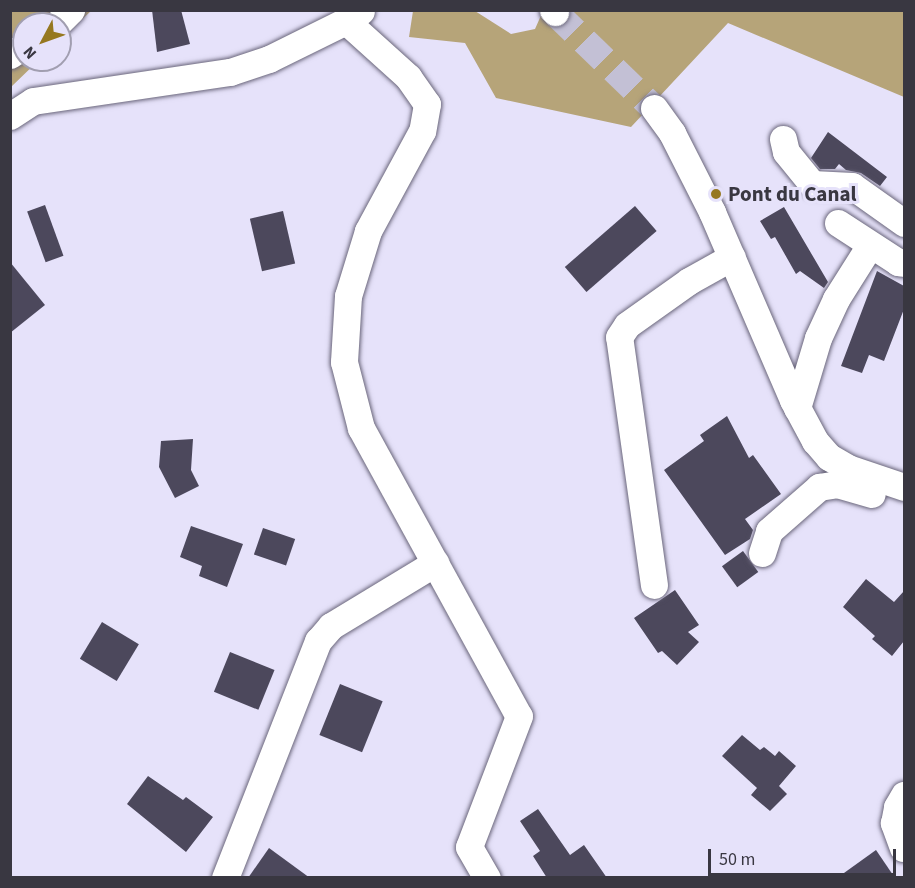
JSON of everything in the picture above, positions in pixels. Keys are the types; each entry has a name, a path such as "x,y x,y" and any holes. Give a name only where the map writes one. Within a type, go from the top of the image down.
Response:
{"street":[{"path":"10,116 33,101 230,72 269,59 354,16 408,77 427,104 422,131 368,231 348,296 344,362 361,428 519,716 469,847 487,878"},
{"path":"654,108 672,133 732,257 797,408 815,441 829,457 848,468 904,487"},
{"path":"783,139 786,152 812,184 852,186 904,223"},
{"path":"838,223 898,262 904,263"},
{"path":"797,408 818,338 836,299 870,244"},
{"path":"654,585 620,337 627,326 688,281 732,257"},
{"path":"762,553 769,531 819,487 837,484 904,504"},
{"path":"225,878 318,641 331,626 435,563"},
{"path":"903,848 894,823 897,807 904,795"}],"shaded area":[{"path":"11,11 91,11 72,29 72,12 12,12 12,72 27,72 11,87"},
{"path":"413,11 475,11 511,34 535,29 543,11 904,11 904,97 728,23 631,127 496,98 465,43 409,37"}],"building":[{"path":"152,10 181,10 190,44 157,52"},
{"path":"828,132 887,177 880,186 861,173 846,170 839,164 835,169 820,169 811,158"},
{"path":"45,205 63,256 46,262 27,211"},
{"path":"635,206 657,231 586,292 565,267"},
{"path":"784,207 828,282 824,288 800,271 796,274 775,237 771,239 760,221"},
{"path":"283,211 295,264 262,271 250,219"},
{"path":"10,262 45,305 10,333"},
{"path":"877,271 904,286 904,309 884,361 869,355 862,373 841,366"},
{"path":"727,416 749,458 753,455 781,494 745,519 753,530 750,539 725,555 664,470 704,441 700,435"},
{"path":"193,439 191,470 199,486 175,498 159,467 161,441"},
{"path":"191,526 243,544 227,587 199,576 202,566 180,557"},
{"path":"263,528 295,539 286,566 254,554"},
{"path":"743,551 758,572 737,587 722,566"},
{"path":"866,579 894,602 904,591 904,641 892,656 872,639 875,636 843,607"},
{"path":"675,590 699,625 688,632 699,642 677,665 662,651 658,653 634,618"},
{"path":"102,622 139,644 117,681 80,659"},
{"path":"230,652 275,670 258,710 214,692"},
{"path":"340,684 383,701 362,752 319,735"},
{"path":"742,735 760,750 764,747 775,756 779,751 796,766 779,786 787,794 770,811 751,795 757,788 722,756"},
{"path":"148,776 183,800 186,797 213,817 186,852 127,804"},
{"path":"538,809 570,855 584,845 607,878 547,878 533,856 540,851 520,821"},
{"path":"269,848 310,878 248,878"},
{"path":"876,850 895,878 837,878"}],"tunnel":[{"path":"555,12 654,108"}],"place":[{"name":"Pont du Canal","path":"716,194"}]}
